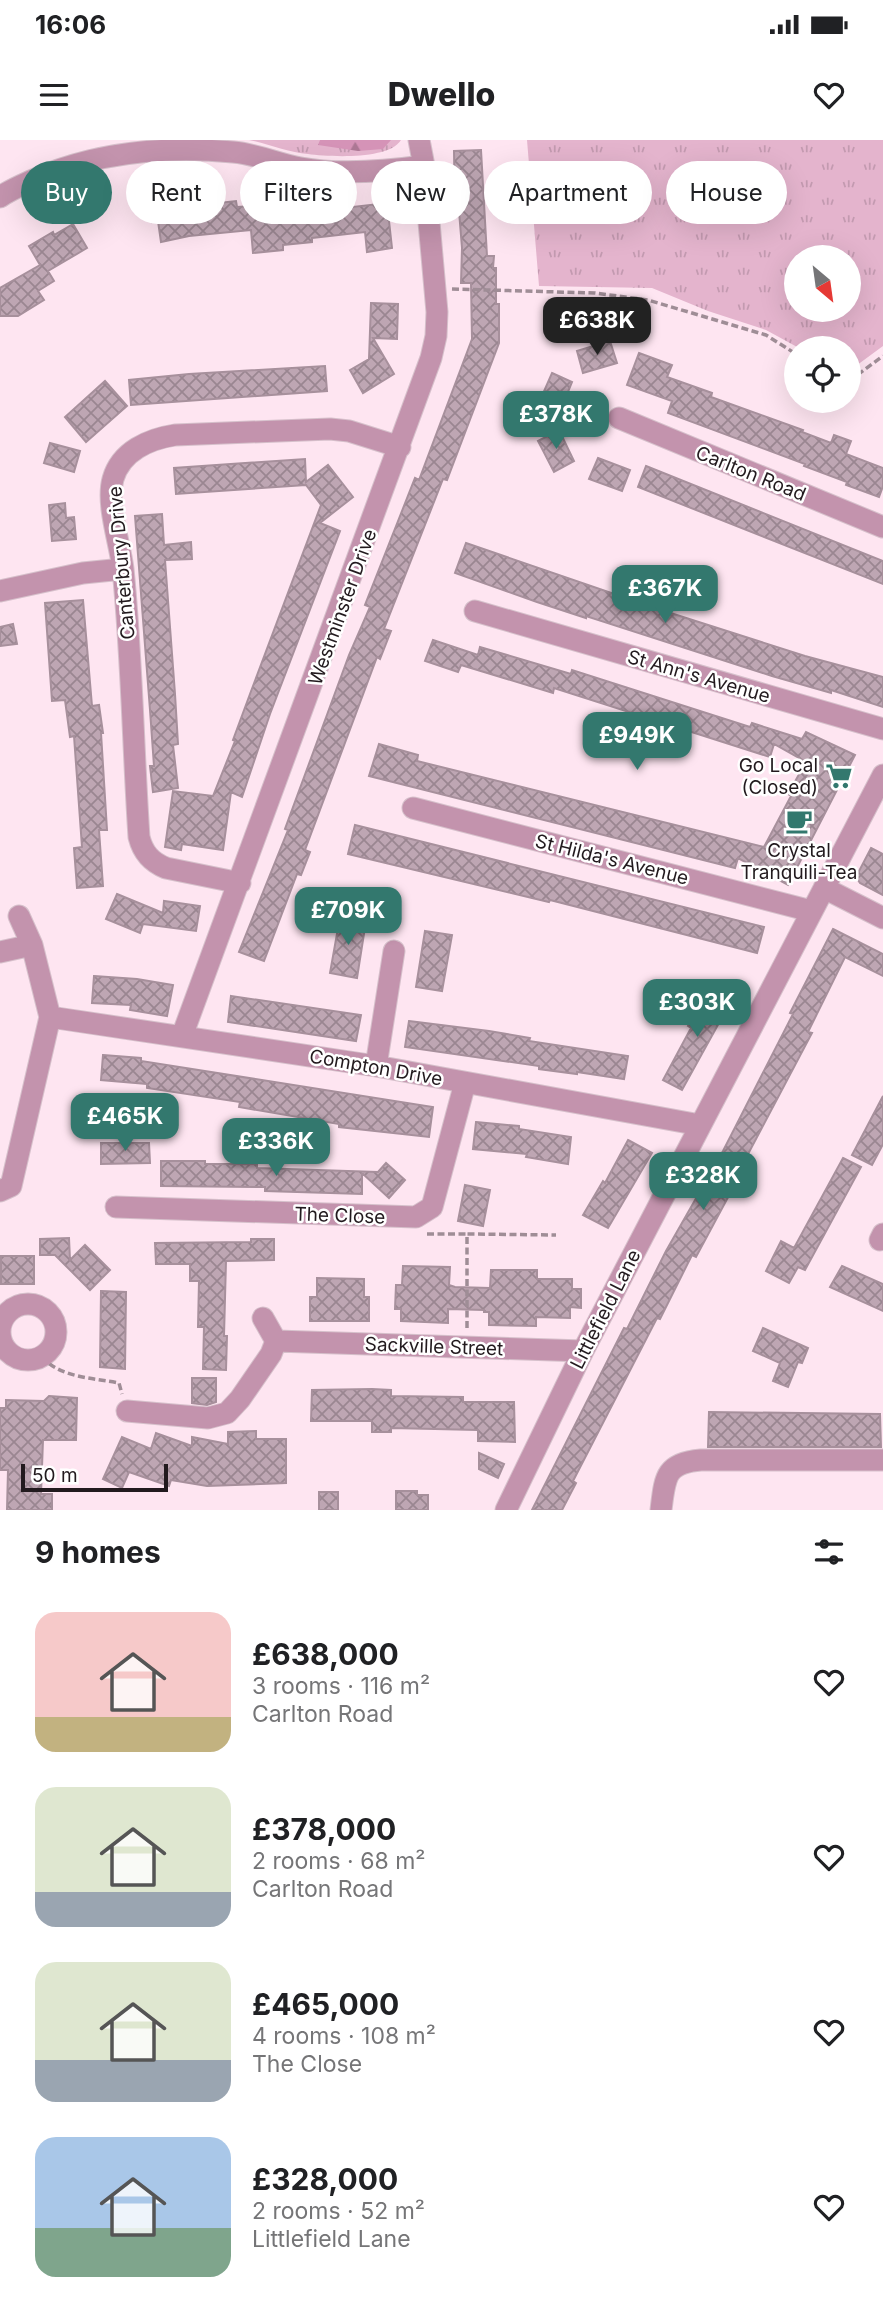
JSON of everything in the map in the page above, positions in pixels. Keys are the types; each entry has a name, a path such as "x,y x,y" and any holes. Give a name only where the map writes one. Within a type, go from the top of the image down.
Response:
{"street":[{"name":"Westminster Drive","path":"419,140 423,161"},
{"path":"0,197 101,149 137,152 235,152 326,171 371,169"},
{"name":"Westminster Drive","path":"182,1035 400,447 434,347 435,289 429,224"},
{"name":"Carlton Road","path":"619,418 883,527"},
{"name":"Canterbury Drive","path":"240,883 157,864 142,848 139,837 122,569 111,491 114,475 122,461 145,443 159,437 175,435 311,429 349,431 400,447"},
{"path":"0,591 60,577 122,569"},
{"name":"St Ann's Avenue","path":"475,611 883,729"},
{"name":"Littlefield Lane","path":"506,1510 583,1351 883,775"},
{"name":"St Hilda's Avenue","path":"413,808 811,911"},
{"path":"824,888 883,918"},
{"path":"5,1188 50,1017 32,946 19,916"},
{"path":"0,952 32,946"},
{"path":"376,1066 394,951"},
{"name":"Compton Drive","path":"50,1017 376,1066 700,1125"},
{"name":"The Close","path":"116,1207 416,1217 432,1207 465,1083"},
{"path":"26,1304 44,1309 50,1315 56,1332 54,1342 42,1356 27,1359 13,1355 3,1343 0,1334 4,1318 10,1311 26,1304"},
{"path":"127,1411 208,1418 227,1413 281,1341 263,1318"},
{"name":"Sackville Street","path":"281,1341 583,1351"},
{"path":"661,1510 671,1469 681,1462 883,1460"}],"path":[{"path":"435,289 595,293 648,300 766,335 784,346"},
{"path":"861,372 883,356"},
{"path":"427,1234 556,1235"},
{"path":"467,1234 467,1347"},
{"path":"42,1356 58,1370 119,1383 127,1411"}],"green space":[{"path":"249,140 401,140 384,151 344,156 301,153"},
{"path":"320,140 391,140 383,149 358,151 318,145"},
{"path":"527,140 883,140 883,346 861,362 861,336 784,336 784,340 766,330 708,311 652,288 539,286 534,224 652,224 652,161 529,161"}],"building":[{"path":"481,150 487,256 494,256 493,268 496,268 499,343 447,480 443,479 384,629 391,631 380,659 377,657 305,850 310,852 301,875 297,874 264,961 239,952 288,830 285,829 349,655 370,607 365,605 415,478 419,480 472,339 471,283 461,283 460,224 470,224 470,161 454,161 454,151"},
{"path":"236,201 237,207 240,207 240,224 357,224 357,206 371,205 371,224 389,224 392,248 367,252 365,232 312,238 312,242 283,245 283,250 253,253 251,230 189,236 161,242 158,224 226,224 226,202"},
{"path":"73,224 87,248 48,271 54,281 38,291 44,300 18,316 0,316 0,288 40,265 29,246 53,232 54,235"},
{"path":"371,303 398,304 397,339 373,338 394,374 363,393 350,370 369,359"},
{"path":"610,341 617,363 583,373 577,351"},
{"path":"639,353 672,365 667,377 712,393 711,397 803,430 802,432 831,443 834,435 851,441 846,454 883,468 883,486 879,497 846,485 847,482 804,466 805,464 668,413 672,401 627,385"},
{"path":"325,366 327,391 131,405 129,380"},
{"path":"552,373 572,382 559,414 538,405"},
{"path":"105,381 127,406 86,442 65,417"},
{"path":"559,430 574,461 554,472 538,441"},
{"path":"50,443 80,451 74,472 44,463"},
{"path":"598,458 630,470 622,491 589,479"},
{"path":"305,459 306,482 328,465 353,497 320,523 340,531 270,714 242,797 231,792 223,850 182,844 181,850 165,847 173,791 213,796 321,505 306,485 176,494 174,468"},
{"path":"646,466 883,561 883,584 638,487"},
{"path":"65,503 66,518 74,517 76,539 52,541 49,505"},
{"path":"162,514 164,545 191,542 192,559 165,560 178,744 173,745 178,788 153,792 150,766 154,766 135,516"},
{"path":"466,543 658,609 805,656 883,677 883,707 831,690 831,693 772,676 586,618 455,573"},
{"path":"83,600 92,706 99,705 103,733 107,830 99,830 103,886 77,888 74,848 82,847 74,736 70,737 65,700 52,701 45,603"},
{"path":"13,624 17,644 0,646 0,627"},
{"path":"433,640 478,655 480,647 571,674 572,670 750,727 752,723 802,739 806,732 855,755 788,885 738,858 735,868 369,776 379,744 418,755 417,761 764,847 806,762 774,744 770,757 554,688 553,693 461,665 458,672 425,661"},
{"path":"355,825 764,927 757,953 550,900 549,902 348,854"},
{"path":"871,848 883,854 883,895 860,883 856,877"},
{"path":"117,894 163,913 164,901 200,906 196,931 143,924 140,933 106,919"},
{"path":"340,917 366,921 357,978 330,973"},
{"path":"833,929 883,954 883,976 845,957 808,1032 812,1033 738,1173 740,1175 696,1257 692,1255 660,1319 657,1318 573,1481 576,1483 562,1510 532,1510 624,1328 627,1329 666,1251 723,1151"},
{"path":"425,931 452,935 442,991 416,987"},
{"path":"94,976 173,985 167,1016 130,1010 131,1005 92,1003"},
{"path":"706,991 730,1003 682,1090 663,1080 691,1028 688,1026"},
{"path":"231,996 361,1015 356,1041 228,1022"},
{"path":"409,1021 489,1031 530,1038 529,1041 628,1056 624,1079 539,1069 539,1066 405,1047"},
{"path":"103,1055 141,1058 141,1061 433,1107 429,1137 339,1127 339,1124 239,1107 240,1102 147,1088 147,1084 101,1080"},
{"path":"883,1096 883,1144 872,1165 852,1155"},
{"path":"476,1122 519,1126 519,1129 571,1137 568,1164 526,1157 527,1154 473,1149"},
{"path":"628,1140 652,1153 608,1228 583,1215 603,1181 605,1183"},
{"path":"101,1143 149,1143 150,1163 101,1164"},
{"path":"843,1158 861,1167 805,1270 798,1267 789,1283 766,1271 781,1241 794,1248"},
{"path":"161,1161 205,1161 205,1164 257,1164 257,1168 378,1172 386,1163 405,1180 389,1198 362,1173 362,1194 265,1191 265,1187 161,1186"},
{"path":"465,1185 490,1190 483,1226 458,1221"},
{"path":"69,1238 70,1260 85,1245 110,1270 90,1290 55,1255 40,1255 40,1239"},
{"path":"251,1239 274,1239 274,1260 226,1261 226,1370 203,1369 204,1327 198,1327 199,1281 190,1281 190,1264 156,1264 155,1243 251,1242"},
{"path":"1,1256 34,1256 34,1284 1,1284"},
{"path":"403,1266 450,1267 449,1285 455,1287 490,1288 491,1270 537,1270 537,1279 572,1279 572,1289 581,1289 581,1308 570,1307 570,1318 536,1317 536,1326 489,1325 489,1312 484,1310 448,1309 448,1323 401,1321 401,1309 395,1309 396,1285 402,1285"},
{"path":"842,1266 883,1284 883,1311 830,1287"},
{"path":"317,1278 364,1279 364,1297 369,1297 369,1321 310,1321 310,1297 317,1297"},
{"path":"101,1291 126,1292 125,1369 100,1367"},
{"path":"763,1328 808,1348 802,1363 798,1362 788,1387 773,1381 780,1363 753,1351"},
{"path":"192,1378 216,1378 216,1402 207,1405 192,1403"},
{"path":"312,1390 391,1390 391,1396 463,1397 463,1402 514,1402 515,1442 478,1441 478,1430 391,1428 391,1432 372,1432 372,1421 311,1421"},
{"path":"49,1396 77,1398 76,1440 43,1440 41,1494 52,1494 52,1510 7,1510 8,1470 0,1470 0,1408 6,1408 6,1400 44,1401"},
{"path":"709,1412 880,1414 881,1447 708,1447"},
{"path":"256,1431 256,1439 286,1439 286,1483 207,1486 171,1480 169,1486 129,1472 122,1488 103,1479 122,1437 151,1449 156,1433 192,1446 192,1437 228,1444 228,1432"},
{"path":"479,1453 504,1464 498,1478 479,1469"},
{"path":"396,1491 417,1491 417,1495 428,1495 428,1510 396,1510"},
{"path":"319,1492 338,1492 338,1510 319,1510"}],"place":[{"name":"Go Local (Closed)","path":"839,776"},
{"name":"Crystal Tranquili-Tea","path":"799,821"}]}
